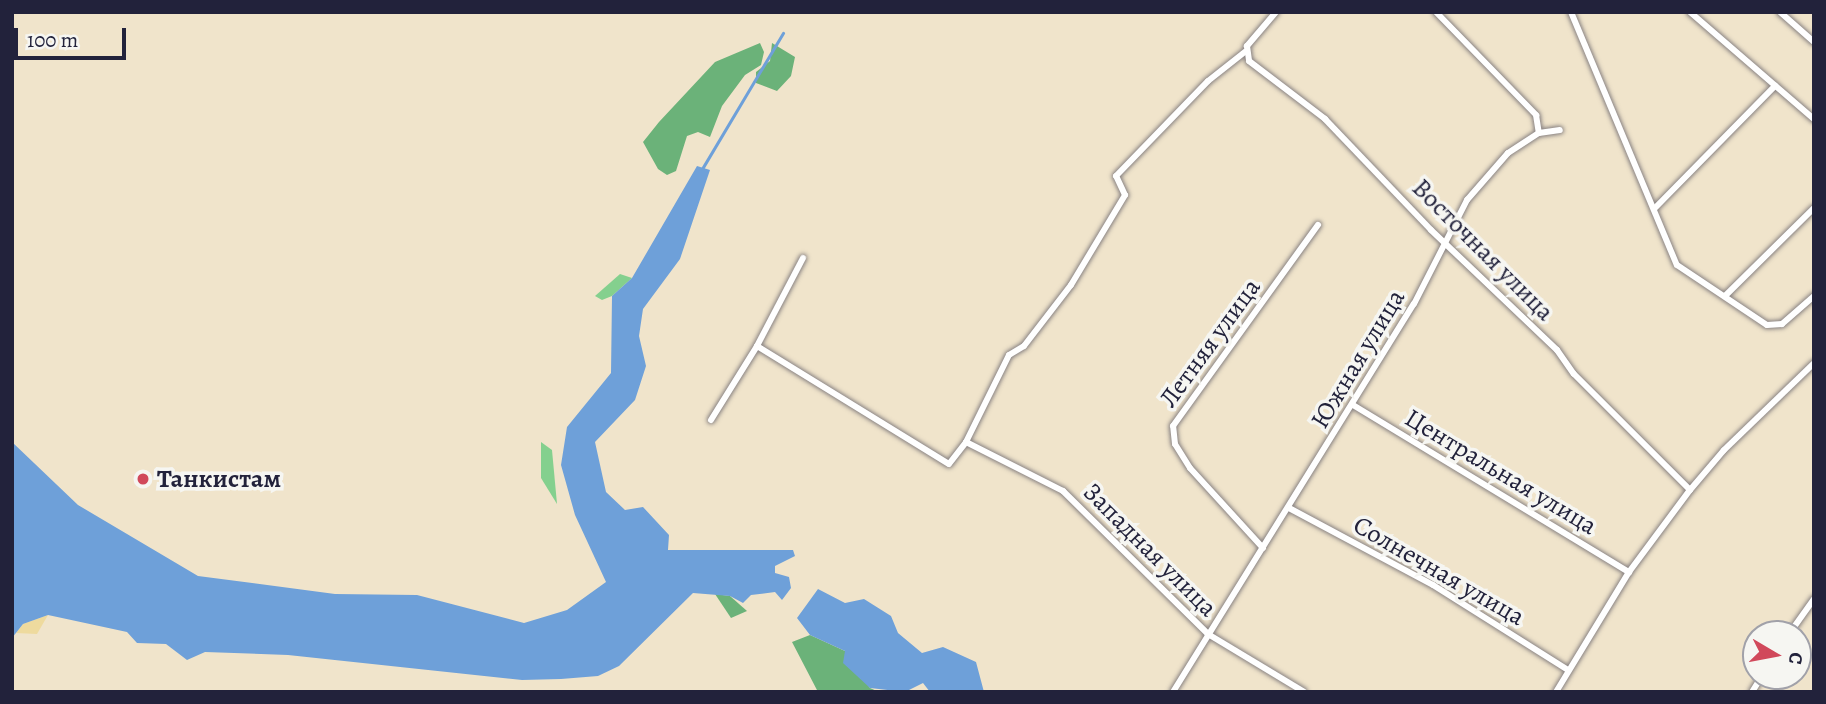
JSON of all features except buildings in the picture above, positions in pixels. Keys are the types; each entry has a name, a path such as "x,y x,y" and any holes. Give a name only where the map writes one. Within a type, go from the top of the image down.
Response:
{"street":[{"path":"757,346 949,464 966,442 1009,355 1024,346 1071,285 1125,195 1116,176 1208,81 1246,49 1276,12"},
{"path":"1436,12 1536,115 1539,132"},
{"path":"1571,12 1677,265 1767,325 1782,324 1814,296"},
{"path":"1690,12 1814,119"},
{"path":"1780,12 1814,42"},
{"name":"Восточная улица","path":"1246,49 1249,61 1325,119 1447,245 1557,350 1573,374 1690,490"},
{"path":"1654,209 1775,86"},
{"name":"Южная улица","path":"1173,692 1353,405 1447,245 1467,200 1508,153 1539,132 1560,130"},
{"path":"1725,296 1814,208"},
{"name":"Летняя улица","path":"1264,548 1190,468 1175,444 1173,426 1318,225"},
{"path":"710,420 757,346 803,258"},
{"path":"1556,692 1629,572 1690,490 1724,450 1814,363"},
{"name":"Центральная улица","path":"1353,405 1629,572"},
{"name":"Западная улица","path":"966,442 1063,491 1208,634 1304,692"},
{"name":"Солнечная улица","path":"1289,508 1433,585 1568,670"},
{"path":"1799,620 1814,599"}],"green space":[{"path":"760,43 764,52 761,65 745,75 722,106 710,137 698,132 687,136 676,171 667,175 658,169 643,142 659,122 715,62"},
{"path":"772,43 795,57 791,76 777,91 756,83 756,72 770,61"},
{"path":"620,274 632,278 612,296 602,300 595,296"},
{"path":"541,442 552,450 557,504 541,478"},
{"path":"715,594 730,596 747,611 731,618"},
{"path":"810,635 845,651 870,688 879,692 818,692 792,642"}],"sand":[{"path":"48,615 37,634 16,633 23,624"}],"water":[{"path":"697,166 710,170 680,259 643,309 639,336 646,366 635,400 595,442 606,492 625,510 643,507 669,535 668,550 793,550 795,556 775,566 775,573 789,577 791,588 782,600 775,592 751,595 743,603 730,596 693,593 619,666 598,676 561,679 522,680 288,655 205,652 187,660 166,644 137,643 127,632 48,615 23,624 12,638 12,442 78,505 198,576 335,594 417,595 524,623 567,610 606,582 575,515 561,465 567,427 611,373 612,296 632,278"},
{"path":"818,589 845,603 864,599 891,616 898,633 922,653 943,647 976,662 984,692 930,692 923,683 905,692 870,688 843,663 845,651 810,635 797,618"}],"waterway":[{"path":"702,169 783,33"}],"place":[{"name":"Танкистам","path":"143,479"}]}
